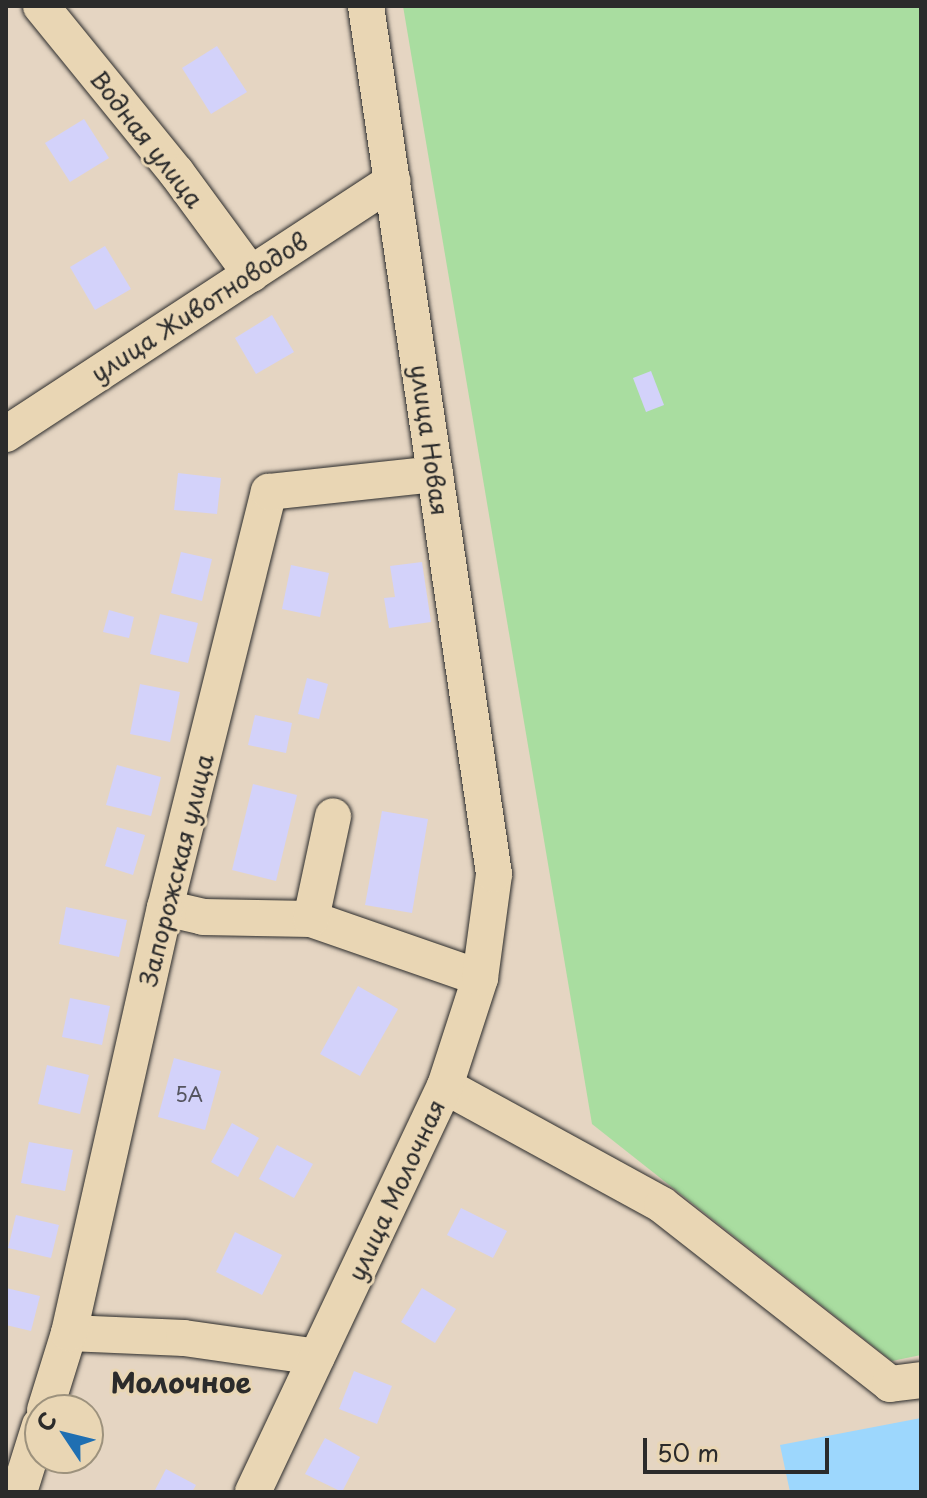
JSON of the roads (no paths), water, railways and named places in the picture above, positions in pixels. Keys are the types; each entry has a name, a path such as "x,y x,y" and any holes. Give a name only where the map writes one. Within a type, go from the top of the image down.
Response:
{"street":[{"name":"Водная улица","path":"41,6 176,172 251,274"},
{"name":"улица Новая","path":"366,6 494,874"},
{"name":"улица Животноводов","path":"6,433 392,181"},
{"name":"Запорожская улица","path":"50,1394 69,1333 165,908 269,492 435,474"},
{"path":"311,919 333,816"},
{"name":"улица Молочная","path":"253,1492 445,1086 480,978 494,874"},
{"path":"165,908 203,917 311,919 480,978"},
{"path":"445,1086 662,1205 890,1384 921,1380"},
{"path":"69,1333 184,1338 317,1357"}],"water":[{"path":"921,1418 921,1492 790,1492 780,1445"}],"district":[{"name":"Молочное","path":"181,1382"}]}
